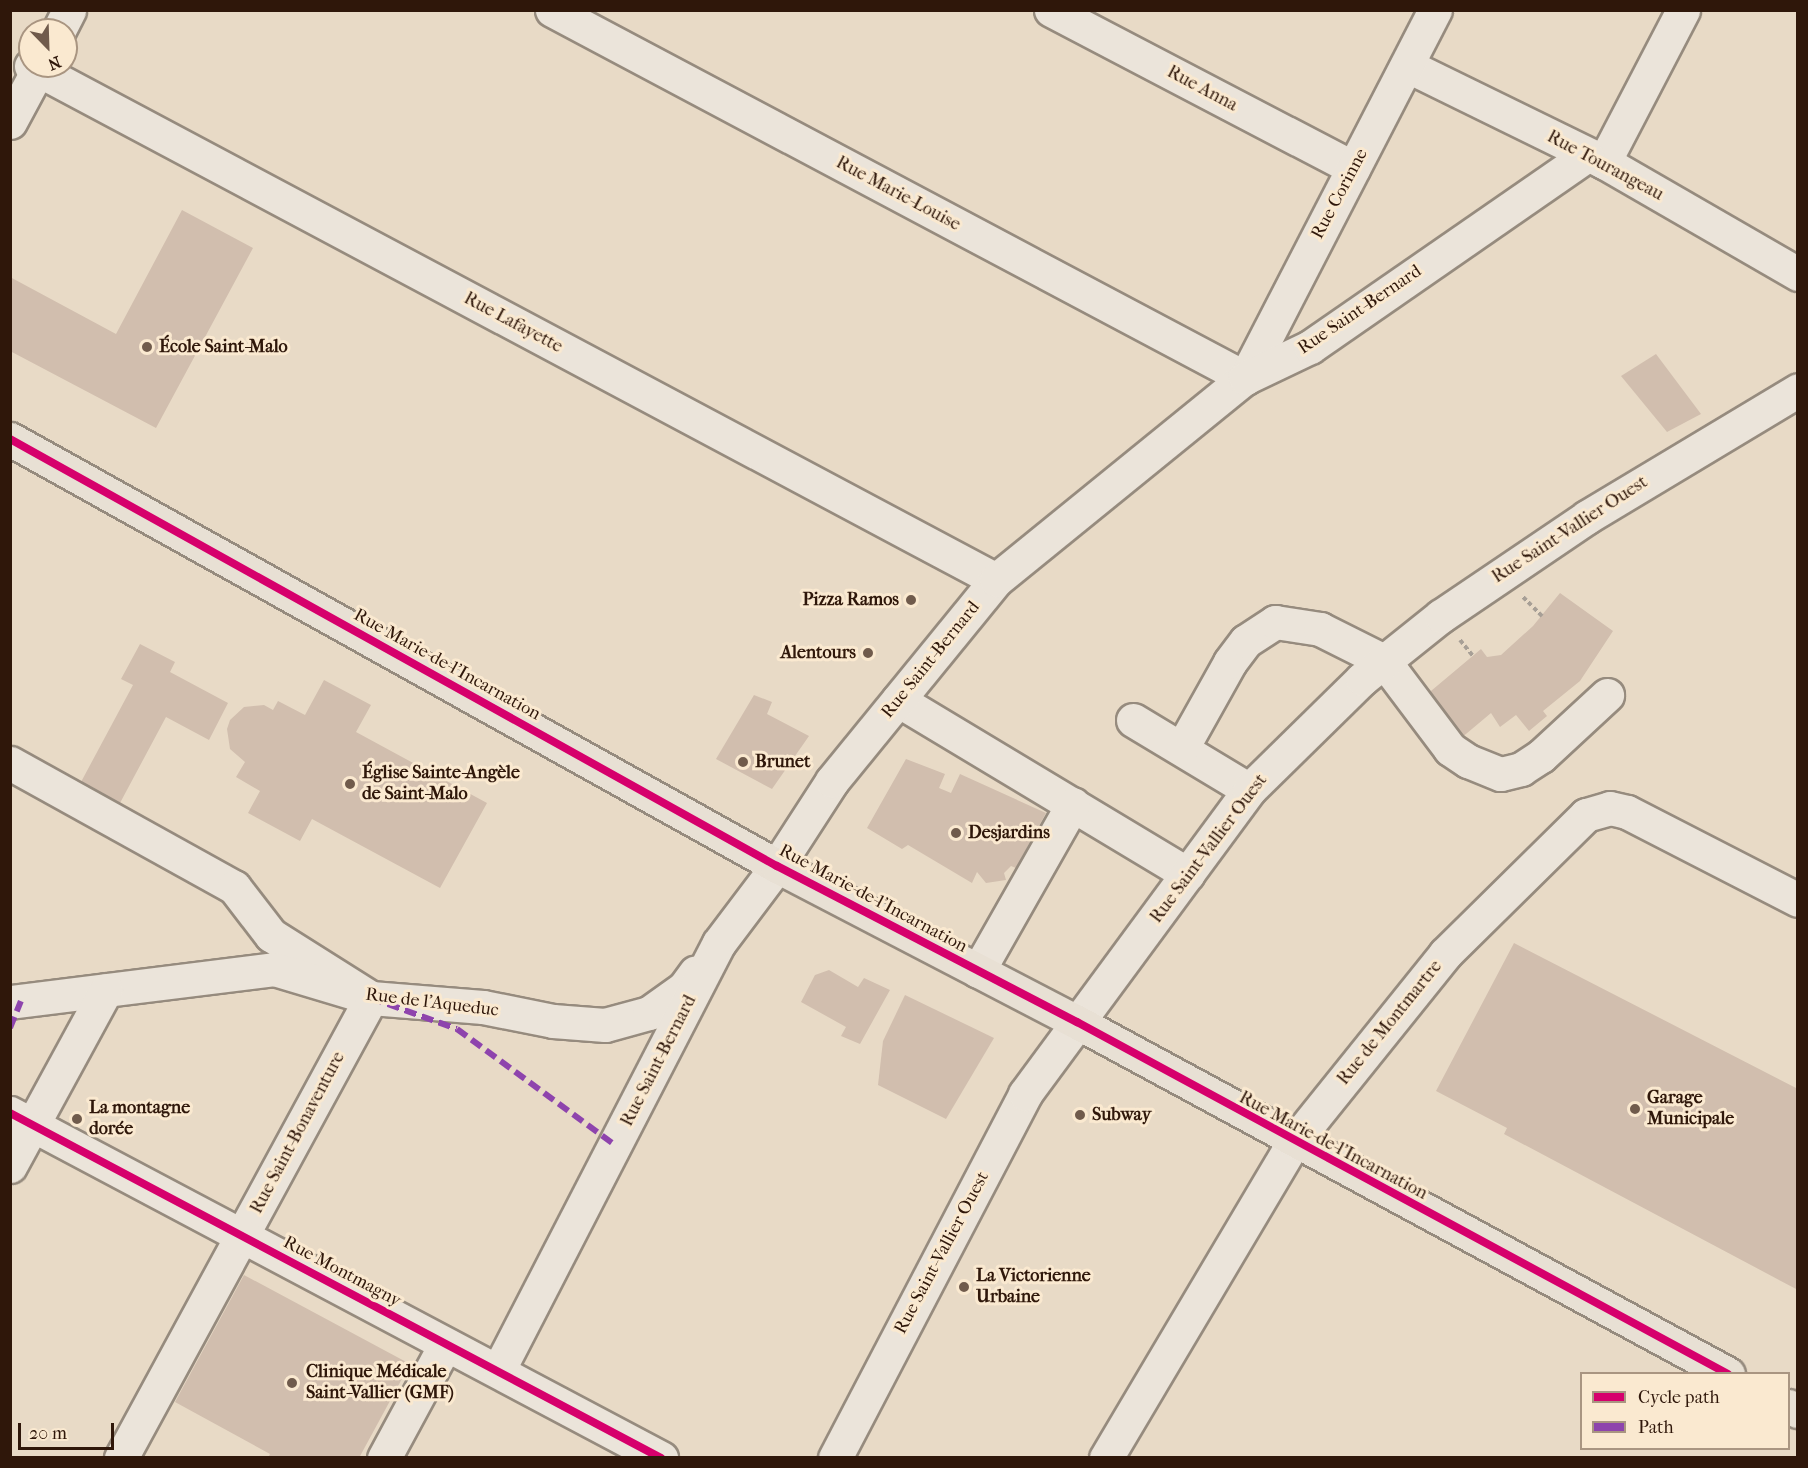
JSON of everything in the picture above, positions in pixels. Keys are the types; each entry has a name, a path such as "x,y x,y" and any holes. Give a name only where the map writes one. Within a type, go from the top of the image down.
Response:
{"main road":[{"name":"Rue Marie-de-l'Incarnation","path":"10,439 777,866 1077,1022 1294,1142 1724,1372"}],"street":[{"name":"Rue Marie-Louise","path":"552,10 1245,378"},
{"name":"Rue Anna","path":"1051,10 1353,168"},
{"name":"Rue Corinne","path":"1245,378 1435,10"},
{"name":"Rue Saint-Bernard","path":"499,1369 719,943 777,866 832,781 996,580 1245,378 1310,347 1596,159 1683,10"},
{"name":"Rue Tourangeau","path":"1407,66 1596,159 1797,274"},
{"path":"10,122 25,78"},
{"name":"Rue Lafayette","path":"56,78 996,580"},
{"name":"Rue Saint-Vallier Ouest","path":"835,1458 1025,1094 1249,790 1311,727 1384,661 1512,566 1797,390"},
{"path":"1182,748 1230,662 1246,641 1275,622 1320,628 1384,661 1450,748 1468,761 1501,774 1521,769 1541,756 1607,695"},
{"path":"898,700 1188,874"},
{"path":"1133,720 1249,790"},
{"path":"10,763 234,887 271,935 371,998"},
{"path":"978,971 1073,804"},
{"name":"Rue de Montmartre","path":"1106,1458 1294,1142 1445,954 1586,816 1610,808 1627,812 1797,900"},
{"name":"Rue de l'Aqueduc","path":"10,1002 274,969 371,998 483,1007 553,1021 605,1025 649,1013 684,988 719,943"},
{"path":"10,1166 22,1118 106,990"},
{"name":"Rue Saint-Bonaventure","path":"121,1458 371,998"},
{"name":"Rue Montmagny","path":"22,1118 445,1345 499,1369 661,1458"},
{"path":"384,1458 445,1345"}],"building":[{"path":"182,210 253,248 156,428 10,351 10,277 116,334"},
{"path":"1656,354 1701,414 1667,432 1621,376"},
{"path":"1560,593 1613,631 1580,681 1543,711 1547,716 1529,731 1516,715 1500,727 1491,713 1460,739 1425,696 1481,649 1487,657 1501,655 1533,626"},
{"path":"140,644 175,662 170,672 228,703 209,740 166,717 120,803 81,782 133,685 121,679"},
{"name":"Église Sainte-Angèle de Saint-Malo","path":"324,680 371,705 356,732 487,803 440,888 312,819 300,841 248,813 260,791 236,777 245,762 230,749 227,729 230,720 244,707 264,705 273,710 278,701 305,715"},
{"path":"754,695 772,702 767,714 809,736 772,789 716,759"},
{"path":"906,759 945,774 939,788 951,793 960,774 1046,813 1016,868 1011,866 1004,873 1006,880 986,883 977,872 972,883 908,845 902,849 867,828"},
{"name":"Garage Municipale","path":"1514,943 1798,1089 1798,1290 1504,1134 1507,1128 1436,1091"},
{"path":"829,970 858,987 864,978 890,990 860,1044 841,1036 846,1027 801,1002 815,975"},
{"path":"905,995 994,1038 946,1119 878,1085 883,1041"},
{"name":"Clinique Médicale Saint-Vallier (GMF)","path":"244,1275 410,1364 359,1458 268,1458 270,1454 175,1402"}],"marked path":[{"path":"371,998 457,1029 616,1146"},
{"path":"10,1028 21,1001"}],"cycle path":[{"path":"10,439 777,866 1077,1022 1724,1372"},
{"path":"10,1113 661,1458"}],"place":[{"name":"École Saint-Malo","path":"147,347"},
{"name":"Pizza Ramos","path":"911,600"},
{"name":"Alentours","path":"868,653"},
{"name":"Brunet","path":"743,762"},
{"name":"Église Sainte-Angèle de Saint-Malo","path":"350,784"},
{"name":"Desjardins","path":"956,833"},
{"name":"Garage Municipale","path":"1635,1109"},
{"name":"Subway","path":"1080,1115"},
{"name":"La montagne dorée","path":"77,1119"},
{"name":"La Victorienne Urbaine","path":"964,1287"},
{"name":"Clinique Médicale Saint-Vallier (GMF)","path":"292,1383"}]}
